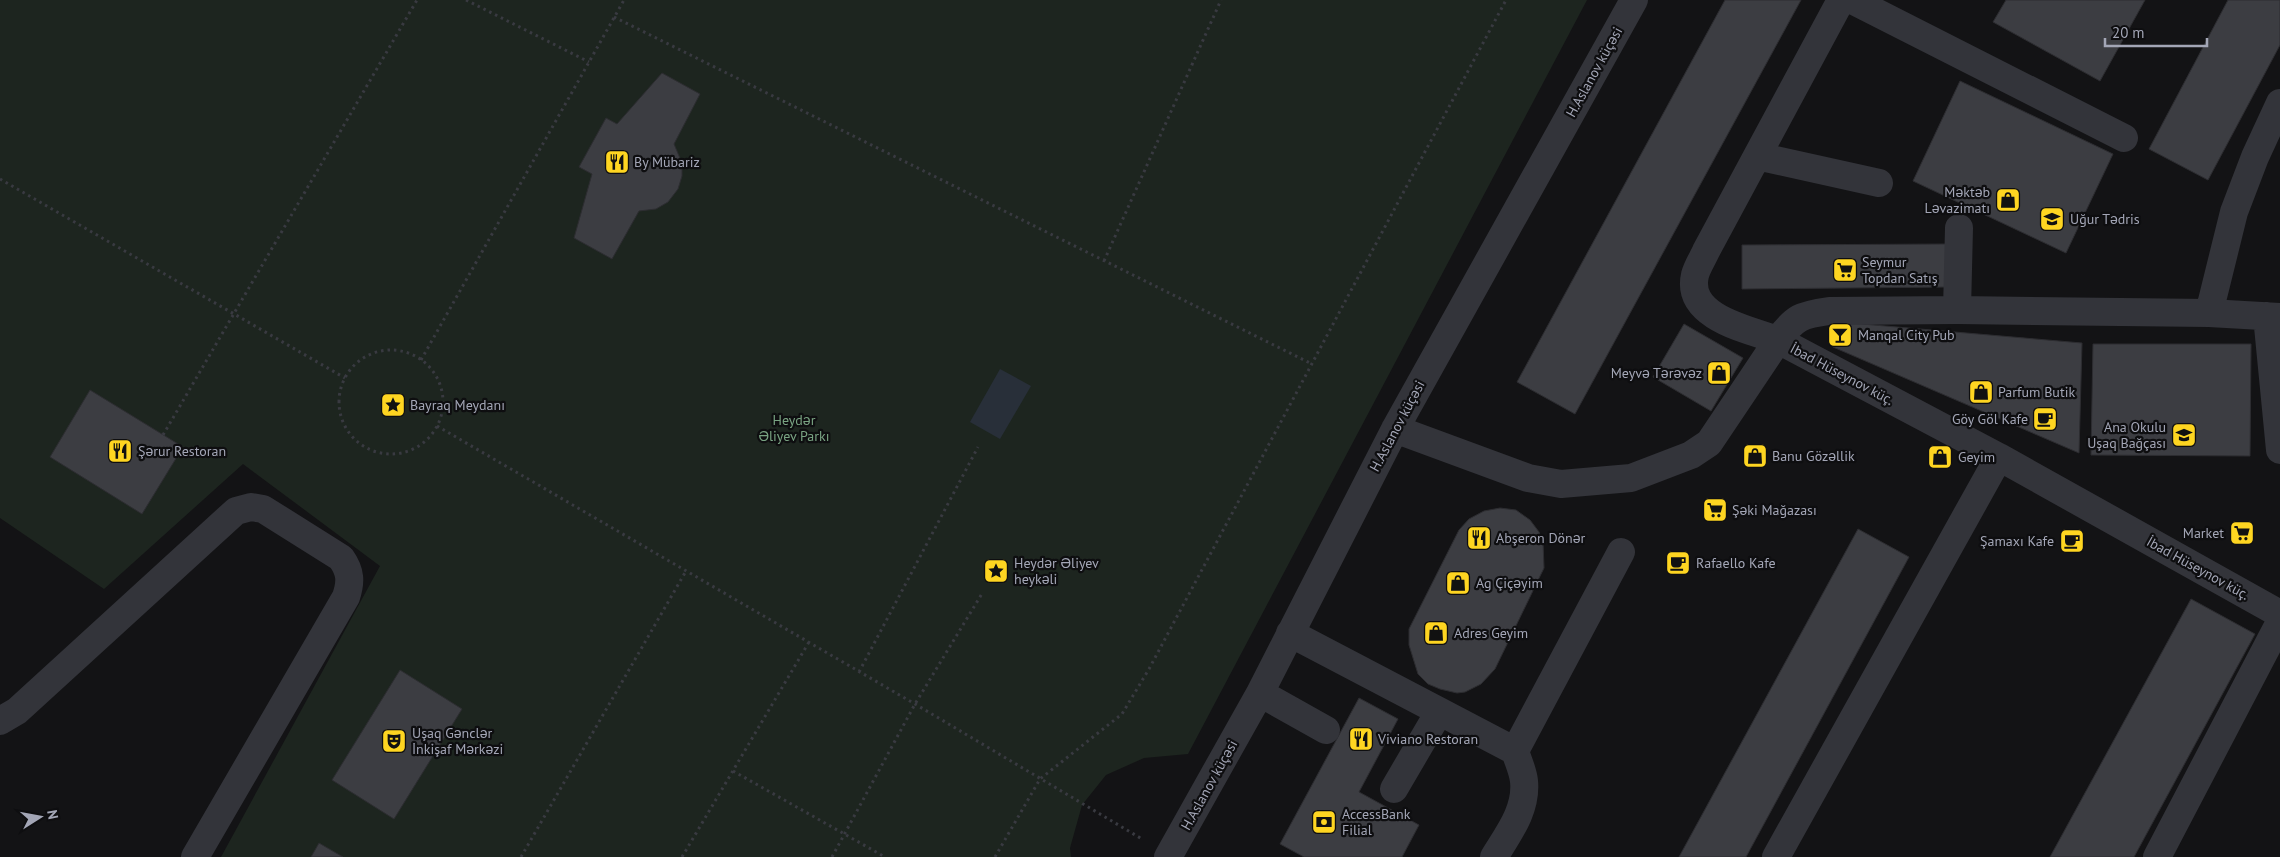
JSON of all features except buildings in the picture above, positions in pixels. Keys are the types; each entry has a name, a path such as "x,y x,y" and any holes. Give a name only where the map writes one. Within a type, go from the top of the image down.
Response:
{"street":[{"name":"H.Aslanov küçəsi","path":"1170,856 1260,693 1394,429 1634,0"},
{"path":"1841,0 1706,250 1695,276 1695,290 1702,304 1712,315 1778,340 1791,322 1808,314 1874,310 2209,313 2273,316 2280,450"},
{"path":"1852,0 2124,138"},
{"path":"2209,313 2234,212 2255,157 2280,103"},
{"path":"1757,156 1880,183"},
{"path":"1957,310 1959,228"},
{"name":"İbad Hüseynov küç.","path":"1394,429 1528,478 1561,484 1630,478 1691,455 1709,443 1720,430 1778,340 1999,457 2280,614"},
{"path":"1776,857 1999,457"},
{"path":"0,721 17,711 236,512 251,507 264,509 341,558 349,570 350,585 346,597 194,857"},
{"path":"1514,751 1621,552"},
{"path":"2157,857 2280,622"},
{"path":"1290,633 1514,751 1524,780 1525,798 1519,814 1494,857"},
{"path":"1260,693 1326,730"},
{"path":"1394,789 1439,712"}],"path":[{"path":"163,435 416,0"},
{"path":"466,0 589,62"},
{"path":"421,360 624,0"},
{"path":"1104,261 1221,0"},
{"path":"996,857 1040,779 1122,714 1149,669 1506,0"},
{"path":"614,17 1312,364"},
{"path":"0,179 345,378"},
{"path":"394,350 408,353 421,360 432,370 439,383 442,398 442,413 437,426 428,439 417,448 403,453 388,455 373,452 360,445 350,435 342,422 339,407 340,392 345,378 353,366 365,357 379,352 394,350"},
{"path":"437,426 810,642 1170,856"},
{"path":"859,672 978,447"},
{"path":"520,857 686,571"},
{"path":"832,857 915,704 983,592"},
{"path":"682,857 810,642"},
{"path":"733,771 885,857"}],"green space":[{"name":"Heydər Əliyev Parkı","path":"0,0 1587,0 1188,754 1144,758 1106,775 1082,805 1070,848 1071,857 221,857 380,566 243,464 104,589 0,518"}],"shaded area":[{"path":"1000,369 1031,386 1000,439 970,422"}],"place":[{"name":"By Mübariz","path":"617,162"},
{"name":"Məktəb Ləvazimatı","path":"2008,200"},
{"name":"Uğur Tədris","path":"2052,219"},
{"name":"Seymur Topdan Satış","path":"1845,270"},
{"name":"Manqal City Pub","path":"1840,335"},
{"name":"Meyvə Tərəvəz","path":"1719,373"},
{"name":"Parfum Butik","path":"1981,392"},
{"name":"Bayraq Meydanı","path":"393,405"},
{"name":"Göy Göl Kafe","path":"2045,419"},
{"name":"Ana Okulu Uşaq Bağçası","path":"2184,435"},
{"name":"Şərur Restoran","path":"120,451"},
{"name":"Banu Gözəllik","path":"1755,456"},
{"name":"Geyim","path":"1940,457"},
{"name":"Şəki Mağazası","path":"1715,510"},
{"name":"Market","path":"2242,533"},
{"name":"Abşeron Dönər","path":"1479,538"},
{"name":"Şamaxı Kafe","path":"2072,541"},
{"name":"Rafaello Kafe","path":"1678,563"},
{"name":"Heydər Əliyev heykəli","path":"996,571"},
{"name":"Ag Çiçəyim","path":"1458,583"},
{"name":"Adres Geyim","path":"1436,633"},
{"name":"Viviano Restoran","path":"1361,739"},
{"name":"Uşaq Gənclər İnkişaf Mərkəzi","path":"394,741"},
{"name":"AccessBank Filial","path":"1324,822"}]}
